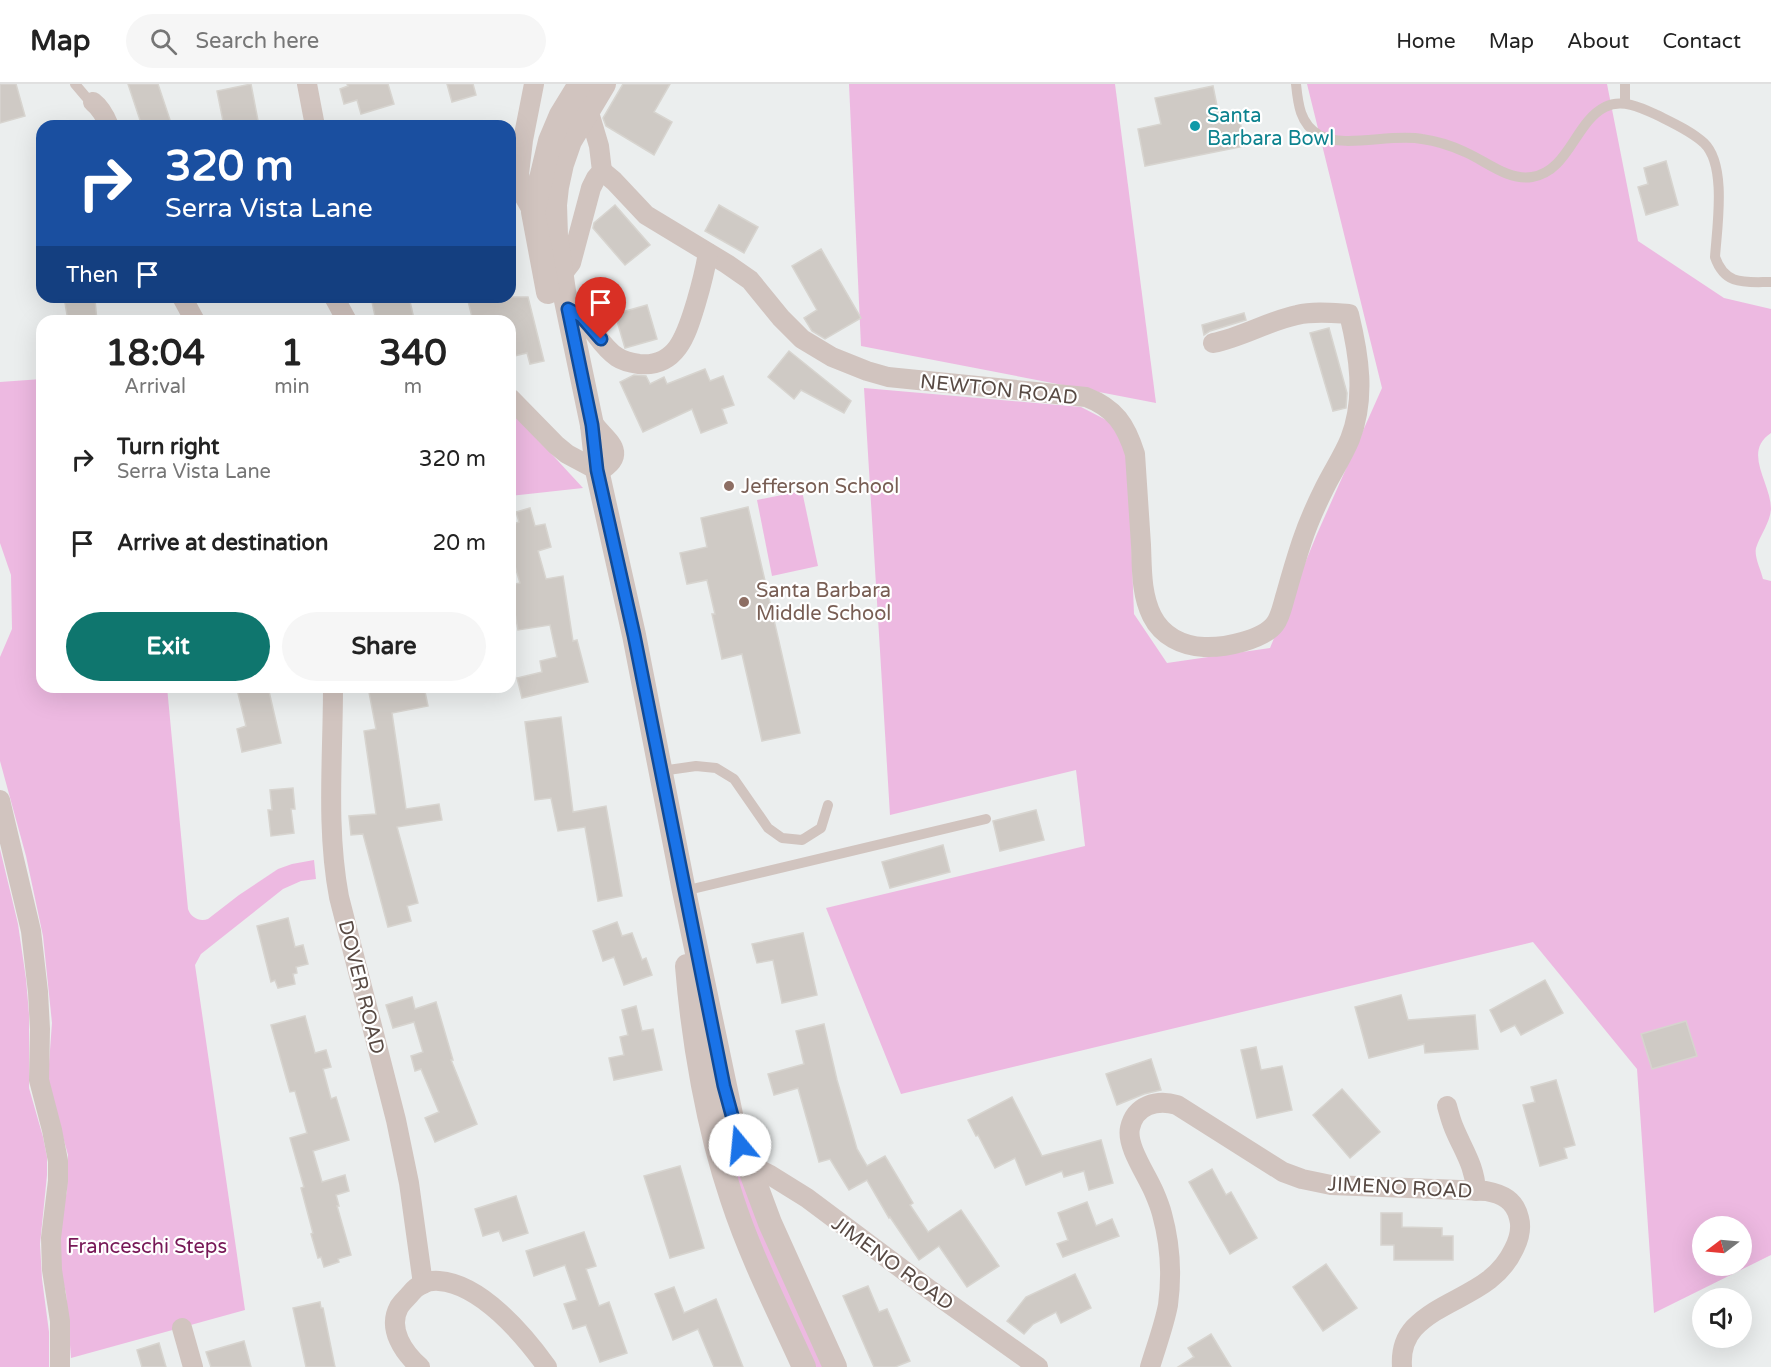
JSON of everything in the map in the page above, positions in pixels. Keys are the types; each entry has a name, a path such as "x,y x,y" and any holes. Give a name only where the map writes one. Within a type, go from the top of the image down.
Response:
{"street":[{"path":"307,84 314,120"},
{"path":"534,84 519,174 524,196 533,212 581,437 597,470"},
{"path":"533,212 550,141 561,115 580,84"},
{"path":"604,84 567,148 557,187 555,236 561,276 592,425 597,470 634,635 729,1109 746,1163 770,1223 835,1367"},
{"path":"93,102 106,120"},
{"path":"561,276 571,262 591,188 602,171 599,146 588,110"},
{"name":"NEWTON ROAD","path":"602,171 646,215 750,280 792,330 802,339 832,357 888,377 1086,398 1099,402 1111,411 1122,423 1135,454 1143,588 1152,617 1160,628 1181,643 1209,647 1255,637 1276,623 1309,520 1351,437 1359,401 1360,382 1358,359 1348,314 1300,314 1233,339 1214,343"},
{"path":"568,309 581,316 608,350 621,360 644,364 661,361 683,342 705,272 708,254"},
{"path":"516,404 567,454 597,470"},
{"name":"DOVER ROAD","path":"333,693 331,836 333,867 396,1120 409,1183 423,1284"},
{"path":"0,800 31,931 40,1029 39,1080 58,1161 58,1181 51,1238 52,1270 60,1322 60,1367"},
{"path":"684,891 690,999 710,1116 721,1164 731,1199 749,1245 804,1367"},
{"name":"JIMENO ROAD","path":"1150,1367 1168,1306 1170,1261 1162,1214 1134,1150 1130,1131 1132,1121 1138,1112 1156,1102 1177,1105 1283,1172 1302,1179 1331,1185 1502,1194 1515,1207 1521,1226 1516,1246 1499,1272 1492,1279 1423,1319 1412,1331 1403,1347 1402,1367"},
{"path":"1447,1106 1453,1126 1476,1177 1476,1191"},
{"name":"JIMENO ROAD","path":"746,1163 807,1198 1038,1367"},
{"path":"420,1367 405,1350 394,1324 400,1305 414,1289 430,1281 462,1286 481,1298 511,1323 548,1367"},
{"path":"182,1328 194,1367"}],"lane":[{"path":"75,84 93,102"},
{"path":"1296,84 1302,118 1316,134 1326,139 1344,141 1397,137 1420,138 1464,151 1512,176 1521,177 1539,176 1555,166 1598,112 1606,106 1625,103 1646,110 1704,143 1715,162 1718,172 1715,257 1718,266 1724,274 1741,282 1771,282"},
{"path":"1625,84 1625,103"},
{"path":"661,771 696,766 716,768 734,779 768,828 782,838 802,840 821,828 828,805"},
{"path":"684,891 986,819"}],"green space":[{"path":"849,84 1115,84 1156,403 861,346"},
{"path":"1307,84 1607,84 1638,241 1724,298 1771,309 1771,433 1759,449 1758,459 1771,509 1756,552 1763,579 1771,581 1771,1255 1752,1264 1752,1216 1692,1216 1692,1276 1729,1276 1704,1288 1692,1288 1692,1294 1654,1313 1637,1069 1533,942 901,1094 826,908 1085,846 1076,770 890,815 864,388 1081,407 1112,423 1128,457 1134,614 1167,663 1270,648 1317,534 1382,388"},
{"name":"Franceschi Steps","path":"36,379 36,693 168,693 188,909 194,917 202,920 208,919 278,869 292,864 314,860 316,879 301,881 283,889 201,954 195,965 245,1310 71,1358 66,1293 59,1247 67,1191 68,1155 48,1077 52,1023 43,936 26,856 0,761 0,657 12,629 11,575 0,543 0,382"},
{"path":"516,415 583,488 516,495"},
{"path":"802,491 818,566 772,576 757,500"},
{"path":"0,849 18,924 26,979 29,1014 29,1088 47,1157 40,1244 49,1332 49,1367 0,1367"},
{"path":"720,1095 830,1367 809,1367 738,1202"}],"building":[{"path":"0,84 16,84 25,116 0,123"},
{"path":"128,84 158,84 170,120 140,120"},
{"path":"251,84 258,120 223,120 217,91"},
{"path":"347,84 388,84 394,104 361,114 357,100 344,104 340,89 348,86"},
{"path":"447,84 473,84 476,95 452,102"},
{"path":"623,84 670,84 654,112 672,122 654,155 606,126 603,118"},
{"name":"Santa Barbara Bowl","path":"1213,86 1219,116 1238,112 1245,146 1145,166 1138,129 1161,124 1155,98"},
{"path":"1666,161 1678,205 1646,215 1638,187 1648,184 1644,168"},
{"path":"615,205 650,245 625,265 593,228 594,223"},
{"path":"719,205 758,227 744,253 705,231"},
{"path":"821,249 861,318 825,339 812,331 804,318 817,310 792,266"},
{"path":"516,297 528,297 544,361 530,364 527,353 516,356 516,315 472,315 468,303 516,303"},
{"path":"65,303 95,303 96,315 67,315"},
{"path":"372,303 410,303 413,315 375,315"},
{"path":"647,305 657,339 625,348 615,314"},
{"path":"1244,313 1246,320 1204,335 1202,325"},
{"path":"1329,328 1347,393 1346,408 1333,411 1310,333"},
{"path":"789,351 851,401 844,413 801,390 794,399 768,377"},
{"path":"705,369 710,381 723,376 734,405 722,409 727,423 701,433 692,409 643,432 620,382 634,375 646,376 650,384 664,377 667,384"},
{"path":"748,507 800,733 762,741 742,654 722,659 707,580 687,584 680,553 707,547 701,518"},
{"path":"530,508 535,526 545,524 551,547 538,551 546,579 563,576 573,641 577,640 588,682 522,698 517,678 542,672 540,661 557,657 550,625 518,630 516,584 520,583 516,569 516,523 519,522 516,512"},
{"path":"238,693 269,693 281,743 242,752 237,729 246,726"},
{"path":"369,693 425,693 428,706 392,713 406,809 439,804 442,820 397,827 418,903 407,906 411,921 388,927 363,834 351,835 349,816 376,814 364,731 376,729"},
{"path":"561,717 573,812 606,806 622,896 598,901 585,827 558,831 551,798 535,800 525,722"},
{"path":"293,788 295,809 291,809 294,833 271,836 268,810 272,810 270,790"},
{"path":"1036,810 1044,840 1000,851 993,821"},
{"path":"943,845 950,872 890,888 882,862"},
{"path":"288,918 295,947 303,945 308,964 296,967 297,973 293,974 295,984 278,988 275,980 271,982 257,926"},
{"path":"617,922 622,936 632,933 642,960 646,958 652,975 624,985 614,957 603,961 593,931"},
{"path":"803,933 817,995 782,1003 773,960 757,963 752,944"},
{"path":"1545,980 1563,1013 1521,1035 1515,1025 1501,1032 1490,1010"},
{"path":"1401,995 1408,1020 1475,1015 1478,1049 1425,1053 1424,1044 1369,1058 1355,1007"},
{"path":"412,997 415,1009 436,1002 453,1060 451,1060 477,1124 435,1142 425,1118 439,1112 421,1069 415,1071 411,1056 423,1052 414,1022 393,1028 386,1005"},
{"path":"636,1006 642,1031 653,1029 662,1070 614,1080 609,1058 624,1055 620,1037 628,1035 622,1010"},
{"path":"305,1016 315,1053 326,1050 331,1067 323,1069 331,1099 336,1097 349,1140 313,1151 322,1182 345,1175 349,1191 336,1195 351,1255 324,1267 321,1257 318,1258 311,1234 313,1233 301,1188 304,1187 290,1138 307,1133 295,1091 290,1092 271,1025"},
{"path":"1686,1021 1697,1056 1652,1069 1641,1034"},
{"path":"824,1024 857,1149 867,1166 885,1156 913,1203 910,1205 928,1232 961,1210 999,1266 967,1287 939,1246 919,1260 889,1218 867,1180 849,1190 830,1159 819,1162 798,1088 774,1095 768,1074 804,1064 796,1031"},
{"path":"1256,1047 1261,1070 1282,1066 1292,1110 1257,1118 1241,1050"},
{"path":"1151,1059 1161,1090 1117,1105 1106,1074"},
{"path":"1556,1080 1575,1145 1564,1148 1567,1158 1540,1166 1523,1105 1535,1102 1531,1087"},
{"path":"1342,1089 1380,1132 1350,1158 1313,1115"},
{"path":"1012,1097 1042,1156 1101,1140 1113,1183 1089,1190 1084,1171 1064,1177 1062,1171 1026,1185 1015,1158 995,1168 968,1120"},
{"path":"680,1166 704,1248 670,1258 644,1176"},
{"path":"1212,1169 1226,1195 1231,1192 1257,1238 1230,1254 1189,1182"},
{"path":"516,1196 528,1233 503,1241 499,1231 483,1236 475,1209"},
{"path":"1087,1202 1096,1226 1112,1219 1119,1236 1063,1257 1057,1244 1068,1240 1058,1213"},
{"path":"1381,1213 1402,1213 1402,1227 1442,1228 1442,1236 1453,1236 1453,1260 1394,1260 1394,1245 1381,1245"},
{"path":"584,1232 596,1266 586,1269 599,1306 609,1302 627,1353 600,1362 586,1325 573,1329 564,1304 577,1300 565,1265 534,1276 526,1251"},
{"path":"1326,1264 1357,1308 1323,1331 1293,1287"},
{"path":"1075,1274 1091,1308 1061,1323 1056,1312 1033,1324 1024,1334 1007,1321 1026,1297"},
{"path":"868,1286 879,1312 887,1309 910,1361 895,1367 874,1367 843,1296"},
{"path":"674,1287 684,1313 716,1299 743,1367 714,1367 698,1329 673,1340 655,1294"},
{"path":"320,1302 335,1367 306,1367 293,1308"},
{"path":"1211,1334 1231,1367 1178,1367 1194,1357 1188,1348"},
{"path":"244,1341 251,1367 211,1367 206,1352"},
{"path":"159,1343 166,1367 142,1367 137,1350"}],"place":[{"name":"Santa Barbara Bowl","path":"1195,126"},
{"name":"Jefferson School","path":"729,486"},
{"name":"Santa Barbara Middle School","path":"744,602"}],"route":[{"path":"601,339 581,316 568,309 592,425 597,470 634,635 724,1086 740,1145"}]}
